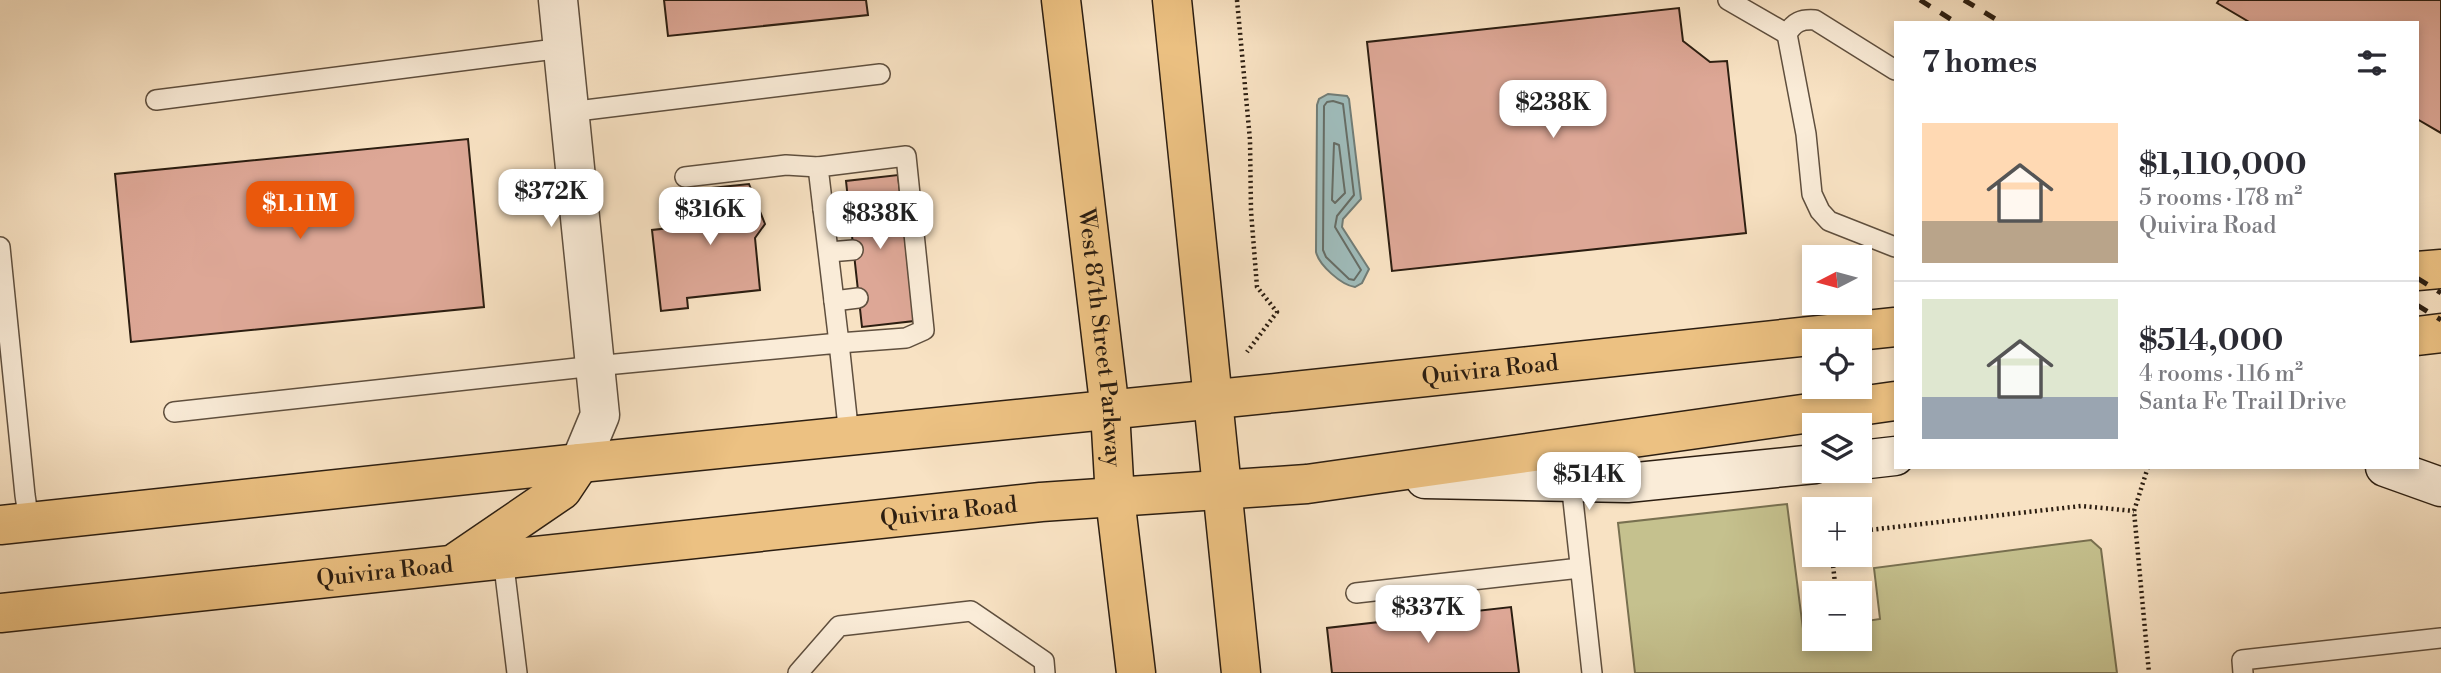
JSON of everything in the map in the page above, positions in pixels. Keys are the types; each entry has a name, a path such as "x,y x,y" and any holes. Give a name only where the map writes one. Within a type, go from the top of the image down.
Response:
{"main road":[{"path":"455,563 562,489 580,463 600,415 558,0"},
{"name":"West 87th Street Parkway","path":"1061,0 1110,411 1115,498 1136,673"},
{"path":"1172,0 1241,673"},
{"path":"2419,271 2441,269"},
{"name":"Quivira Road","path":"15,523 580,463 1110,411 1213,397 1894,327"},
{"path":"2419,336 2441,333"},
{"name":"Quivira Road","path":"0,614 1041,502 1307,484 1894,401"},
{"path":"1872,459 1894,456"},
{"path":"1360,477 1627,483 1802,465"},
{"path":"2391,469 2441,487"}],"lane":[{"path":"1728,0 1787,34"},
{"path":"1894,69 1815,20 1804,19 1793,24 1787,34 1805,122 1812,194 1820,211 1829,220 1894,247"},
{"path":"156,100 563,48"},
{"path":"569,112 880,74"},
{"path":"174,412 595,366 906,338 924,330 915,291 910,243 906,202 906,156 818,167 786,165 685,177"},
{"path":"818,167 849,436"},
{"path":"824,209 849,207"},
{"path":"0,247 15,523"},
{"path":"829,252 853,250"},
{"path":"834,301 858,298"},
{"path":"1571,482 1592,673"},
{"path":"503,558 517,673"},
{"path":"1356,593 1580,568"},
{"path":"798,673 839,626 971,611 1044,661 1045,673"},
{"path":"2243,673 2242,660 2441,638"}],"path":[{"path":"1213,397 1277,312 1257,287 1251,211 1250,140 1237,0"},
{"path":"2147,469 2134,512 2149,673"},
{"path":"1872,530 2081,506 2134,512"}],"shaded area":[{"path":"1787,504 1802,621 1802,651 1872,651 1872,620 1880,619 1874,568 2091,540 2101,549 2117,673 1635,673 1618,523"}],"water":[{"path":"1328,94 1347,96 1349,99 1361,199 1343,219 1342,227 1369,269 1362,283 1355,287 1343,283 1331,274 1316,252 1317,105 1319,99"}],"building":[{"path":"664,0 866,0 868,15 668,36"},
{"path":"2219,0 2441,0 2441,133 2419,120 2419,21 2248,21 2217,3"},
{"path":"1679,8 1683,41 1710,62 1727,61 1746,233 1392,271 1367,42"},
{"path":"468,139 484,307 131,342 115,174"},
{"path":"898,175 914,321 862,327 846,181"},
{"path":"749,184 765,224 755,238 760,290 687,298 688,308 661,311 652,230 688,226 683,191"},
{"path":"1511,607 1519,673 1332,673 1327,628"}],"railway":[{"path":"1920,0 1954,21"},
{"path":"1964,0 1999,21"},
{"path":"2419,279 2441,293"},
{"path":"2419,306 2441,320"}]}
